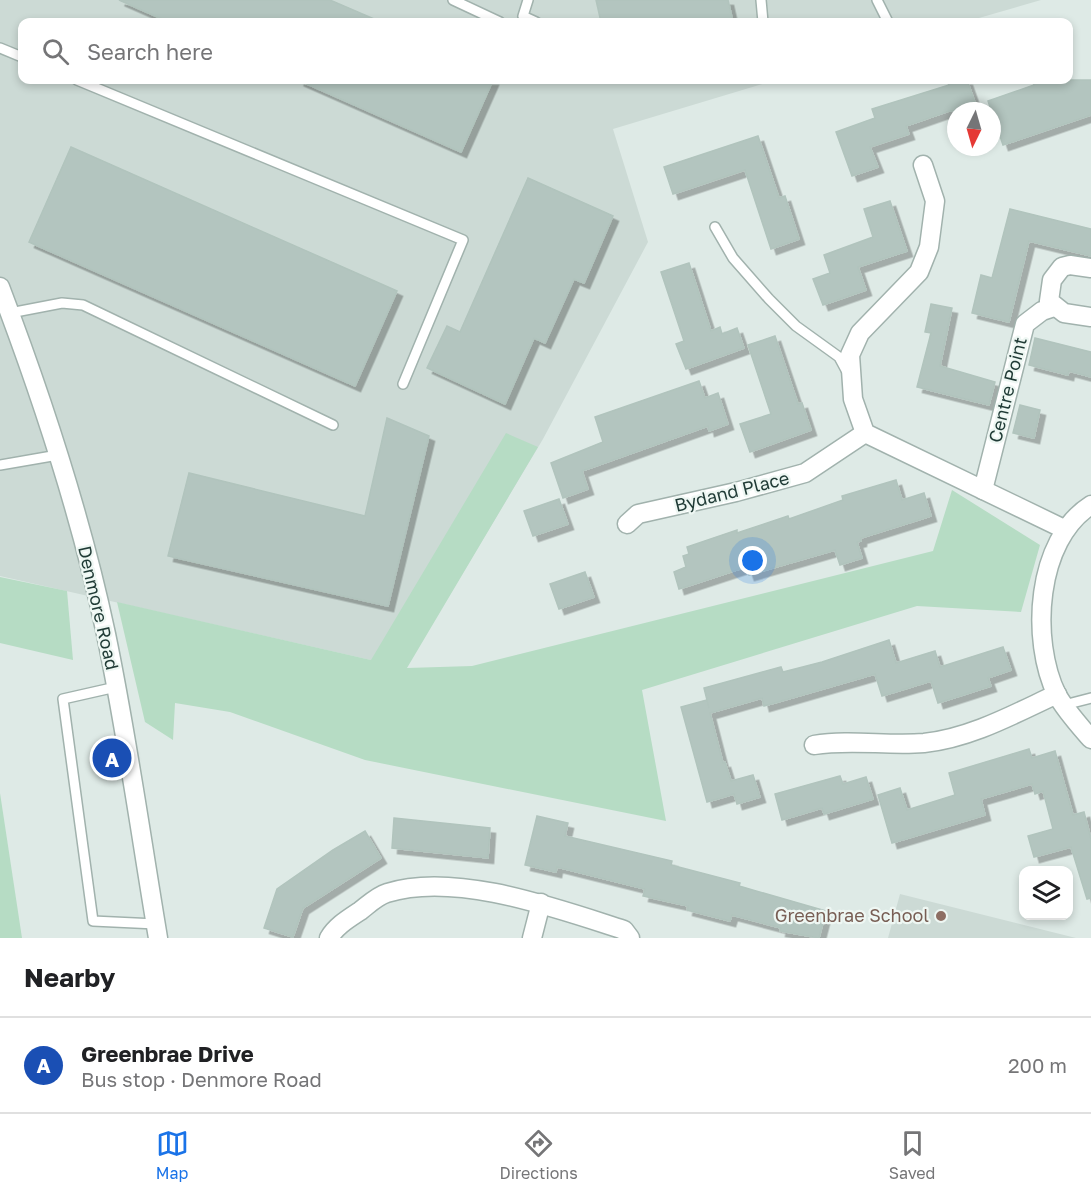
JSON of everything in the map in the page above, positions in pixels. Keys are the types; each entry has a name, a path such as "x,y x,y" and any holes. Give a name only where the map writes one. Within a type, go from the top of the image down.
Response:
{"street":[{"path":"923,165 935,201 929,247 919,272 860,333 850,355 850,378 857,416 865,434 1064,529"},
{"path":"1091,268 1070,265 1057,271 1049,302 1064,313 1091,317"},
{"name":"Denmore Road","path":"0,287 58,455 105,632 157,931"},
{"name":"Centre Point","path":"983,490 1025,324 1042,311 1054,307"},
{"name":"Bydand Place","path":"627,524 638,514 736,492 805,473 865,434"},
{"path":"1091,505 1064,529 1049,565 1042,607 1041,630 1048,666 1060,700 1091,739"},
{"path":"814,745 849,742 924,743 954,738 1060,700"},
{"path":"329,938 335,929 384,894 411,887 445,886 541,903 624,930 630,938"},
{"path":"532,938 541,903"}],"lane":[{"path":"453,0 491,18"},
{"path":"522,18 528,0"},
{"path":"761,0 763,18"},
{"path":"877,0 886,18"},
{"path":"0,48 18,55"},
{"path":"87,84 463,240 403,384"},
{"path":"715,227 733,258 754,284 796,326 839,357 850,378"},
{"path":"10,313 62,303 83,305 333,425"},
{"path":"0,465 58,455"},
{"path":"116,687 63,699 93,921 157,931"},
{"path":"1060,700 1091,698"}],"shaded area":[{"path":"0,0 1041,0 979,18 18,18 18,84 763,84 613,129 648,242 543,439 406,668 0,576"},
{"name":"Greenbrae School","path":"900,894 1076,938 888,938"}],"green space":[{"path":"506,433 538,447 407,668 472,666 933,551 952,490 1040,545 1021,612 917,606 642,690 666,821 365,760 230,712 175,703 173,740 145,722 117,602 371,660"},
{"path":"0,577 67,591 73,660 0,643"},
{"path":"0,793 22,938 0,938"}],"building":[{"path":"119,0 330,0 372,18 160,18"},
{"path":"596,0 728,0 732,18 600,18"},
{"path":"1073,80 1091,80 1091,115 1003,145 1001,102 988,101 1034,84 1073,84"},
{"path":"307,84 491,84 461,152"},
{"path":"949,84 968,84 975,102 947,102 947,112 906,126 909,134 870,147 878,167 852,176 836,132 875,118 872,109"},
{"path":"758,136 779,198 785,196 799,239 771,249 745,170 673,194 664,167"},
{"path":"71,147 397,291 355,386 29,242"},
{"path":"528,178 613,216 584,283 574,279 545,343 534,338 505,404 427,368 447,326 460,332"},
{"path":"890,201 907,251 858,267 866,290 823,305 813,279 830,273 824,255 873,237 864,209"},
{"path":"1010,209 1091,229 1091,256 1029,241 1009,322 972,313 981,275 992,278"},
{"path":"689,263 711,331 720,327 722,334 737,328 744,348 686,369 676,344 684,341 661,272"},
{"path":"931,304 952,308 940,366 995,382 989,405 917,387 931,333 925,332"},
{"path":"775,336 798,404 802,403 811,430 750,452 740,424 771,414 748,345"},
{"path":"1035,338 1091,352 1091,377 1069,371 1068,375 1029,365"},
{"path":"699,381 705,398 718,393 728,424 709,431 708,426 582,471 588,489 563,498 551,463 603,442 595,417"},
{"path":"1020,405 1040,410 1034,438 1013,433"},
{"path":"387,418 429,436 388,606 168,556 189,473 365,516"},
{"path":"896,480 902,500 924,493 931,516 861,538 861,541 857,542 862,558 840,565 835,550 749,575 746,567 679,589 674,572 686,567 683,556 689,554 687,547 788,516 789,519 843,500 842,496"},
{"path":"559,499 568,524 533,536 524,511"},
{"path":"585,572 594,597 559,609 550,584"},
{"path":"889,640 896,663 935,651 940,667 1003,647 1011,670 988,678 991,686 938,703 931,681 882,696 875,674 764,706 762,698 710,713 723,763 725,762 731,781 753,775 760,797 737,804 734,794 707,802 681,707 707,700 704,688 781,667 783,672"},
{"path":"1029,749 1032,758 1055,751 1073,815 1084,812 1091,839 1091,898 1087,899 1071,847 1034,857 1028,836 1053,829 1043,791 1035,794 1032,784 981,799 985,815 892,843 878,795 900,788 907,810 955,795 949,773"},
{"path":"840,776 843,784 866,777 873,799 824,814 822,808 782,820 775,794"},
{"path":"537,816 568,823 565,836 672,861 671,865 740,883 739,886 826,911 819,938 780,931 781,928 732,915 730,921 687,910 688,906 643,896 645,889 557,867 556,872 525,865"},
{"path":"394,818 490,828 488,858 392,848"},
{"path":"365,831 381,858 303,908 293,937 264,928 277,889"}],"place":[{"name":"Greenbrae Drive","path":"112,758"},
{"name":"Greenbrae School","path":"941,916"}]}
